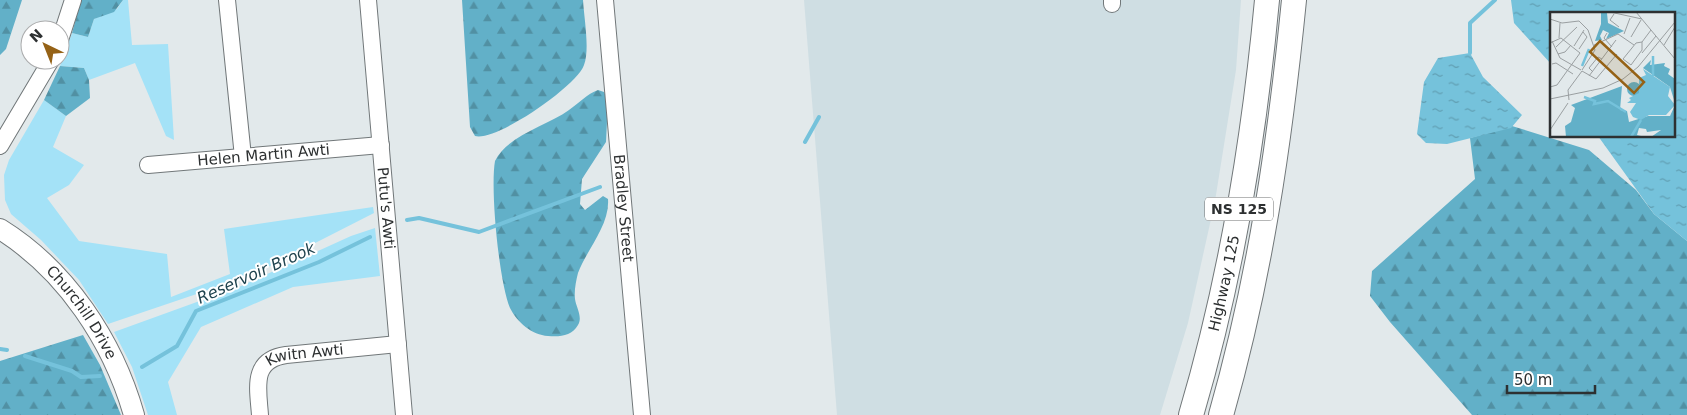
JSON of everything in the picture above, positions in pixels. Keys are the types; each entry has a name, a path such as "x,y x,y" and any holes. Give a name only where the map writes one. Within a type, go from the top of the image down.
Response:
{"highway":[{"name":"Highway 125","path":"1191,415 1209,354 1242,198 1267,0"},
{"name":"Highway 125","path":"1221,415 1244,329 1260,251 1278,148 1294,0"}],"main road":[{"name":"Churchill Drive","path":"0,229 46,265 83,309 98,330 113,358 134,415"}],"street":[{"path":"66,20 73,0"},
{"path":"227,0 243,157"},
{"name":"Putu's Awti","path":"368,0 404,415"},
{"name":"Bradley Street","path":"605,0 642,415"},
{"path":"0,146 44,70"},
{"name":"Helen Martin Awti","path":"148,165 381,145"},
{"name":"Kwitn Awti","path":"260,415 258,381 262,368 271,359 286,355 398,344"}],"shaded area":[{"path":"123,0 128,0 132,45 168,44 174,140 166,136 135,63 89,80 84,68 70,67 70,38 72,33 88,37 94,19 117,9"},
{"path":"804,0 1241,0 1236,70 1215,201 1188,323 1160,415 837,415"},
{"path":"44,100 66,116 53,147 84,165 69,185 47,198 79,241 167,254 171,297 230,274 224,229 373,207 374,213 272,265 238,280 108,324 79,280 41,240 11,214 5,200 4,175 9,160"},
{"path":"375,228 380,276 293,287 201,327 168,382 177,415 148,415 132,367 114,332 241,286 351,236"}],"green space":[{"path":"0,0 22,0 6,49 0,55"},
{"path":"81,0 123,0 114,12 94,19 88,37 72,33"},
{"path":"462,0 583,0 587,42 584,65 567,86 535,111 500,130 485,136 475,136 470,127"},
{"path":"70,67 84,68 89,80 90,98 66,116 44,100 58,70 70,70"},
{"path":"598,90 604,92 608,101 606,142 582,179 580,204 585,210 603,196 608,199 608,209 602,228 578,273 575,296 580,315 578,325 572,332 565,335 542,335 526,327 517,318 510,308 506,295 496,235 495,161 509,144 560,116"},
{"path":"1512,126 1589,150 1636,190 1654,214 1687,241 1687,415 1472,415 1390,322 1370,296 1372,271 1475,179 1470,138"},
{"path":"83,335 100,365 121,415 0,415 0,361"}],"water":[{"path":"1511,0 1687,0 1687,241 1654,214 1599,138 1674,138 1674,12 1550,12 1550,63 1514,23"},
{"path":"1470,53 1483,77 1522,115 1511,128 1447,144 1426,143 1417,134 1424,82 1438,58"}],"waterway":[{"path":"1470,53 1470,23 1495,0"},
{"name":"Reservoir Brook","path":"805,142 819,117"},
{"name":"Reservoir Brook","path":"407,220 419,218 479,232 600,187"},
{"name":"Reservoir Brook","path":"142,367 177,346 196,311 319,262 370,237"},
{"name":"Reservoir Brook","path":"0,349 7,350"},
{"name":"Reservoir Brook","path":"25,356 72,371 81,377 100,376"}]}
